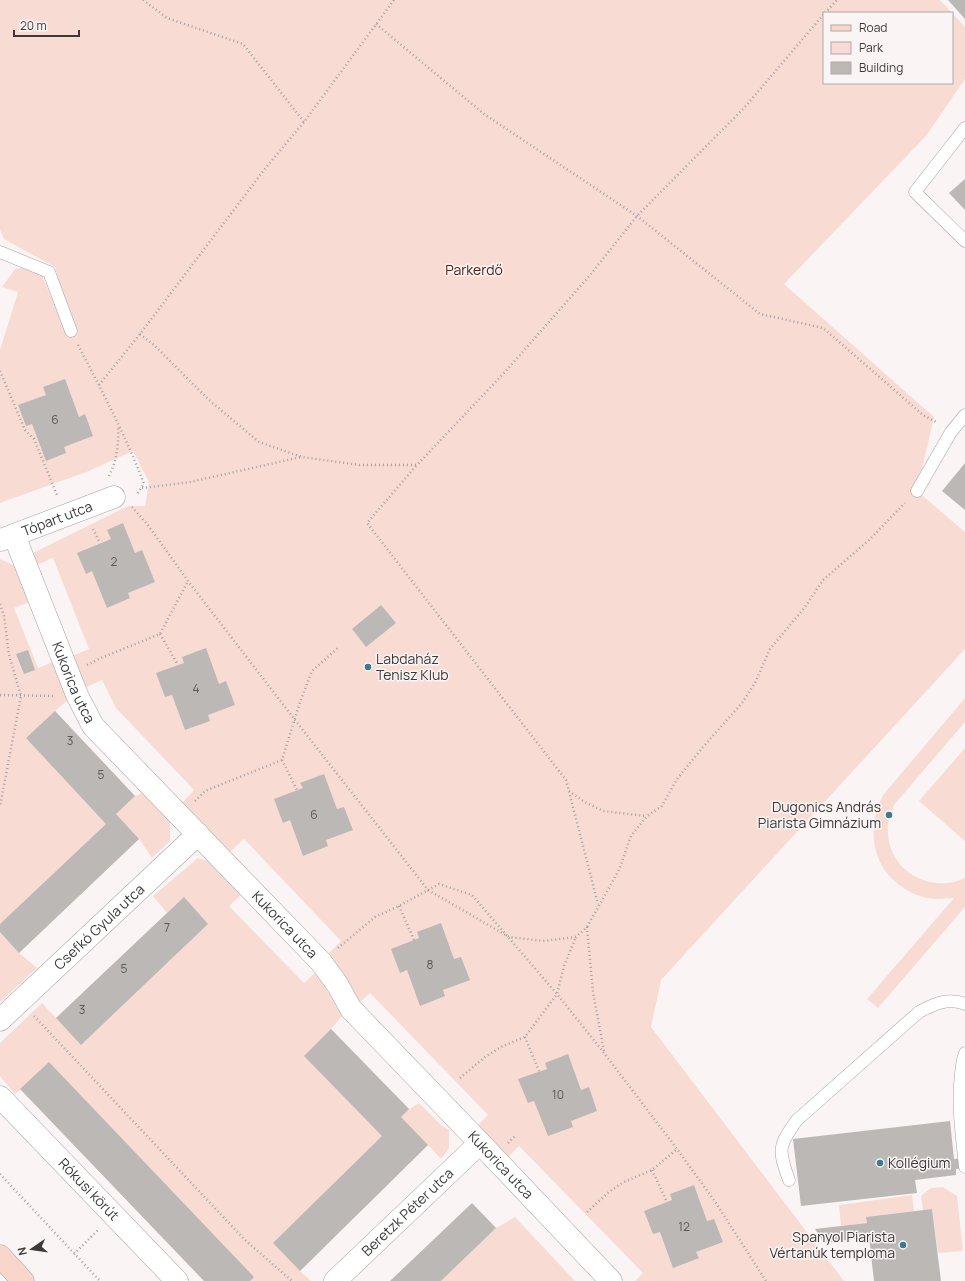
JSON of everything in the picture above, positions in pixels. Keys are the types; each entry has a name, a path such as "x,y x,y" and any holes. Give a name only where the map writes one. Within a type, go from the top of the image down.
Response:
{"main road":[{"path":"0,1256 23,1281"}],"street":[{"name":"Tópart utca","path":"7,537 66,515 120,500"},
{"name":"Kukorica utca","path":"7,537 69,674 77,696 93,726 322,962 351,1009 611,1281"},
{"name":"Csefkó Gyula utca","path":"0,1020 198,834"},
{"name":"Rókusi körút","path":"0,1097 177,1281"},
{"name":"Beretzk Péter utca","path":"336,1281 480,1143"}],"lane":[{"path":"965,128 915,192 965,242"},
{"path":"0,252 49,272 70,331"},
{"path":"917,491 951,432 965,416"},
{"path":"788,1180 782,1162 781,1151 784,1137 797,1120 919,1012 932,1005 948,1000 965,1004"},
{"path":"965,1053 959,1087 965,1167"}],"path":[{"path":"143,0 167,18 243,44 304,122"},
{"path":"99,385 140,334 264,170 304,122 394,0"},
{"path":"826,12 838,0"},
{"path":"598,905 566,780 367,523 417,465 505,372 591,274 637,216 744,108 823,15"},
{"path":"376,24 484,114 637,216 760,314 823,328 923,415 951,432"},
{"path":"70,331 99,385 134,458 144,484 141,488"},
{"path":"140,334 155,346 209,400 259,442 302,457 360,465 417,465"},
{"path":"0,370 25,430 34,439 66,515"},
{"path":"118,425 118,442 115,464 107,480 120,500 147,524 188,581 428,890 509,937 543,941 576,937"},
{"path":"120,500 141,488 190,482 302,457"},
{"path":"460,1078 485,1057 496,1050 525,1037 557,994 564,966 576,937 587,927 619,870 631,836 647,816 662,806 677,779 742,703 755,683 770,648 805,607 823,580 869,540 917,491"},
{"path":"91,526 100,544"},
{"path":"69,674 101,658 160,634 188,581"},
{"path":"0,604 4,616 8,655 21,696 0,806"},
{"path":"160,634 178,665"},
{"path":"297,790 282,760 312,671 339,647"},
{"path":"0,696 77,696"},
{"path":"180,815 205,791 282,760"},
{"path":"569,791 583,801 603,811 647,816"},
{"path":"322,962 375,918 439,884 472,895 557,994 604,1053 716,1203 766,1281"},
{"path":"399,906 414,940"},
{"path":"587,927 593,992 604,1053"},
{"path":"16,1005 33,1014 245,1240 292,1281"},
{"path":"525,1037 539,1072"},
{"path":"588,1212 610,1191 624,1182 652,1170 677,1149"},
{"path":"652,1170 667,1202"},
{"path":"0,1174 100,1281"},
{"path":"74,1254 114,1214"}],"green space":[{"name":"Parkerdő","path":"0,0 940,0 951,12 823,12 823,84 953,84 953,14 965,27 965,79 926,136 784,284 934,417 917,491 965,532 965,649 661,980 651,1027 844,1281 635,1281 643,1273 519,1146 507,1158 477,1126 488,1115 370,993 358,1004 328,954 341,941 244,839 230,852 182,803 194,790 116,708 102,680 86,687 72,656 89,649 53,558 36,565 33,553 128,506 145,506 149,482 133,451 89,471 0,503 0,350 18,292 2,287 15,269 29,267 42,275 63,326 74,330 55,267 4,239 0,230"},
{"path":"0,559 15,566 30,602 14,608 38,668 53,662 68,700 55,711 135,796 142,793 170,821 170,841 152,858 139,839 19,953 37,968 0,1002"},
{"path":"965,698 965,722 894,805 889,819 888,834 896,859 905,869 915,876 927,881 939,883 952,882 965,878 965,907 878,1008 867,999 954,898 930,899 910,892 896,883 878,858 874,843 874,828 877,812 883,795"},
{"path":"965,748 965,841 919,801"},
{"path":"198,858 211,862 241,895 229,906 304,983 316,972 342,1016 331,1029 409,1109 419,1103 442,1126 449,1130 449,1148 441,1159 428,1145 300,1271 311,1281 204,1281 21,1089 15,1094 0,1076 0,1043 42,1003 56,1018 167,913 153,896"},
{"path":"943,1187 957,1196 963,1251 938,1253 932,1209 923,1210 921,1196 931,1188"},
{"path":"912,1195 914,1211 866,1217 867,1223 841,1226 839,1205"},
{"path":"515,1217 575,1281 441,1281 496,1228"}],"building":[{"path":"948,0 965,0 965,19"},
{"path":"965,179 965,210 949,193"},
{"path":"65,379 79,417 85,414 93,436 64,447 66,453 46,461 32,424 26,426 18,405 46,395 43,387"},
{"path":"965,463 965,510 942,491"},
{"path":"123,523 135,553 142,550 155,582 128,593 130,598 107,608 92,571 86,574 77,553 111,539 107,530"},
{"path":"381,605 396,623 366,647 352,629"},
{"path":"206,648 219,684 226,681 235,705 208,715 210,721 185,730 172,695 165,697 156,673 184,663 182,657"},
{"path":"28,650 35,670 24,674 16,654"},
{"path":"55,711 135,796 116,814 139,839 19,953 0,932 0,924 106,824 26,738"},
{"path":"324,774 337,809 344,807 353,830 326,840 328,846 303,856 290,820 283,823 274,799 303,788 300,783"},
{"path":"184,897 208,924 81,1045 56,1018"},
{"path":"441,923 454,959 461,957 470,980 443,990 445,996 420,1006 407,970 400,973 391,949 419,938 417,932"},
{"path":"331,1029 409,1109 401,1117 428,1145 300,1271 273,1243 382,1136 304,1056"},
{"path":"568,1054 581,1090 589,1087 597,1111 571,1121 573,1127 548,1136 534,1101 528,1103 518,1079 547,1069 545,1063"},
{"path":"49,1062 254,1277 250,1281 204,1281 20,1089"},
{"name":"Kollégium","path":"950,1121 954,1159 965,1158 965,1168 956,1169 956,1175 915,1180 917,1193 801,1206 793,1139"},
{"path":"694,1185 707,1221 714,1219 723,1242 696,1252 699,1258 673,1268 660,1232 653,1234 644,1211 672,1200 670,1194"},
{"path":"472,1203 496,1228 441,1281 390,1281"},
{"name":"Spanyol Piarista Vértanúk temploma","path":"932,1209 941,1281 874,1281 869,1237 824,1243 815,1229 867,1223 866,1217"}],"place":[{"name":"Labdaház Tenisz Klub","path":"368,667"},
{"name":"Dugonics András Piarista Gimnázium","path":"889,815"},
{"name":"Kollégium","path":"880,1163"},
{"name":"Spanyol Piarista Vértanúk temploma","path":"903,1245"}]}
